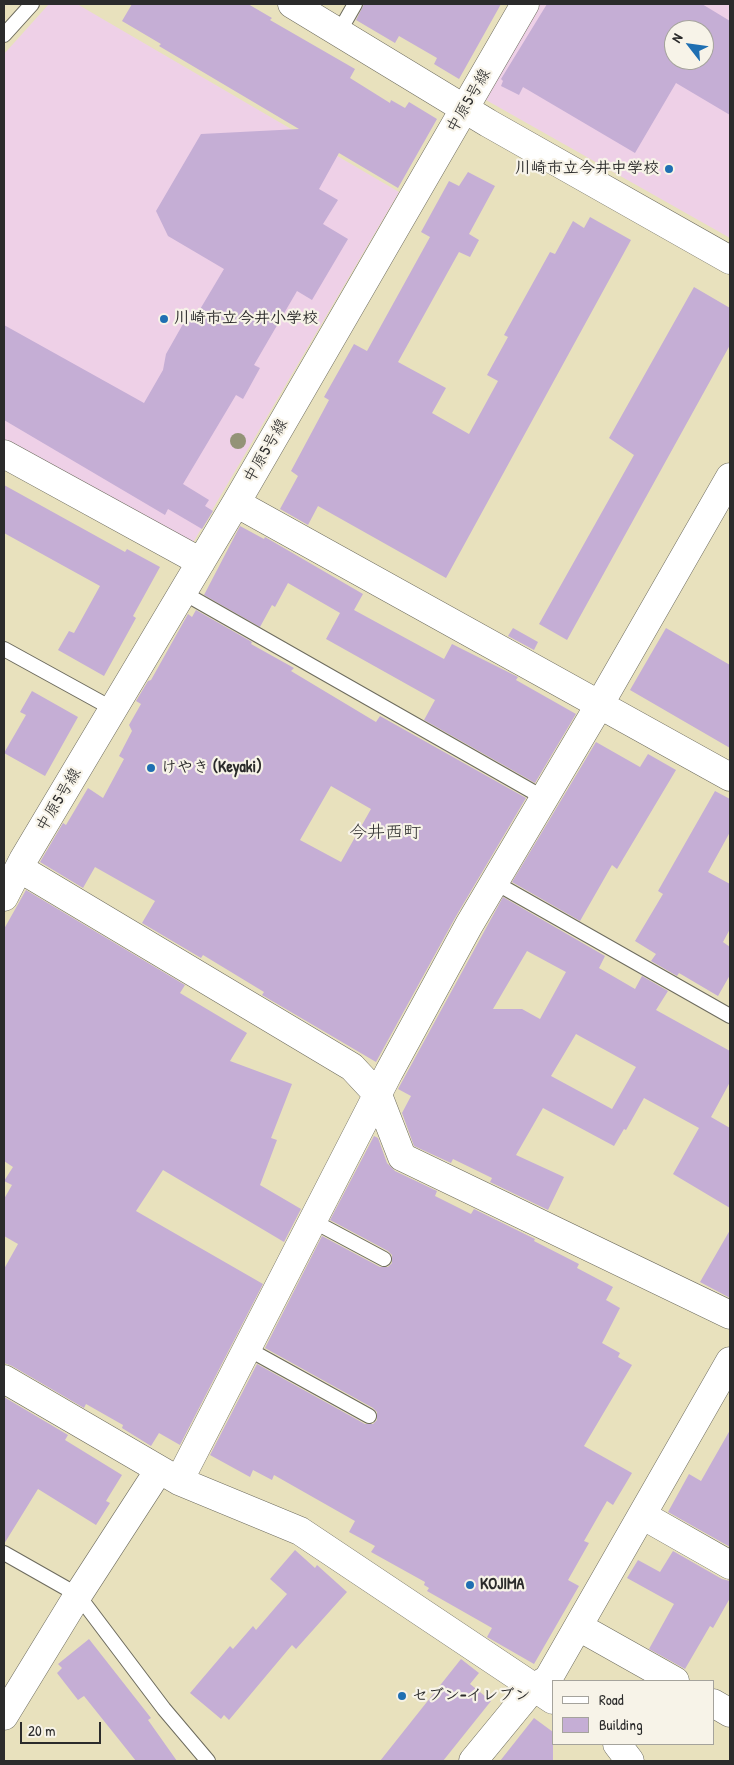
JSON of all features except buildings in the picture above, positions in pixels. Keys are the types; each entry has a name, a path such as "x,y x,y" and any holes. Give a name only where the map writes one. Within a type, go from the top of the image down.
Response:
{"street":[{"path":"292,4 466,108 730,260"},
{"name":"中原5号線","path":"4,897 19,868 236,503 525,4"},
{"path":"4,454 201,562"},
{"path":"4,1716 78,1595 169,1476 248,1349 378,1095 494,882 600,704 730,478"},
{"path":"236,503 730,777"},
{"path":"19,868 352,1067 378,1095 402,1157 730,1315"},
{"path":"474,1761 543,1694 548,1678 730,1361"},
{"path":"4,1379 169,1476 300,1531 543,1694"},
{"path":"642,1515 730,1565"},
{"path":"579,1627 673,1680"},
{"path":"714,1704 730,1712"},
{"path":"619,1745 630,1761"}],"lane":[{"path":"4,35 32,4"},
{"path":"339,32 355,4"},
{"path":"182,592 544,798"},
{"path":"4,648 113,709"},
{"path":"494,882 730,1016"},
{"path":"313,1221 384,1259"},
{"path":"248,1349 369,1416"},
{"path":"4,1553 78,1595 164,1710 208,1761"}],"shaded area":[{"name":"川崎市立今井小学校","path":"49,4 77,4 399,192 194,541 181,544 4,446 4,54"},
{"name":"川崎市立今井中学校","path":"540,4 730,4 730,238 486,100"}],"place":[{"name":"川崎市立今井中学校","path":"669,169"},
{"name":"川崎市立今井小学校","path":"164,319"},
{"name":"けやき (Keyaki)","path":"151,768"},
{"name":"KOJIMA","path":"470,1585"},
{"name":"セブン-イレブン","path":"402,1696"}],"district":[{"name":"今井西町","path":"385,833"}]}
